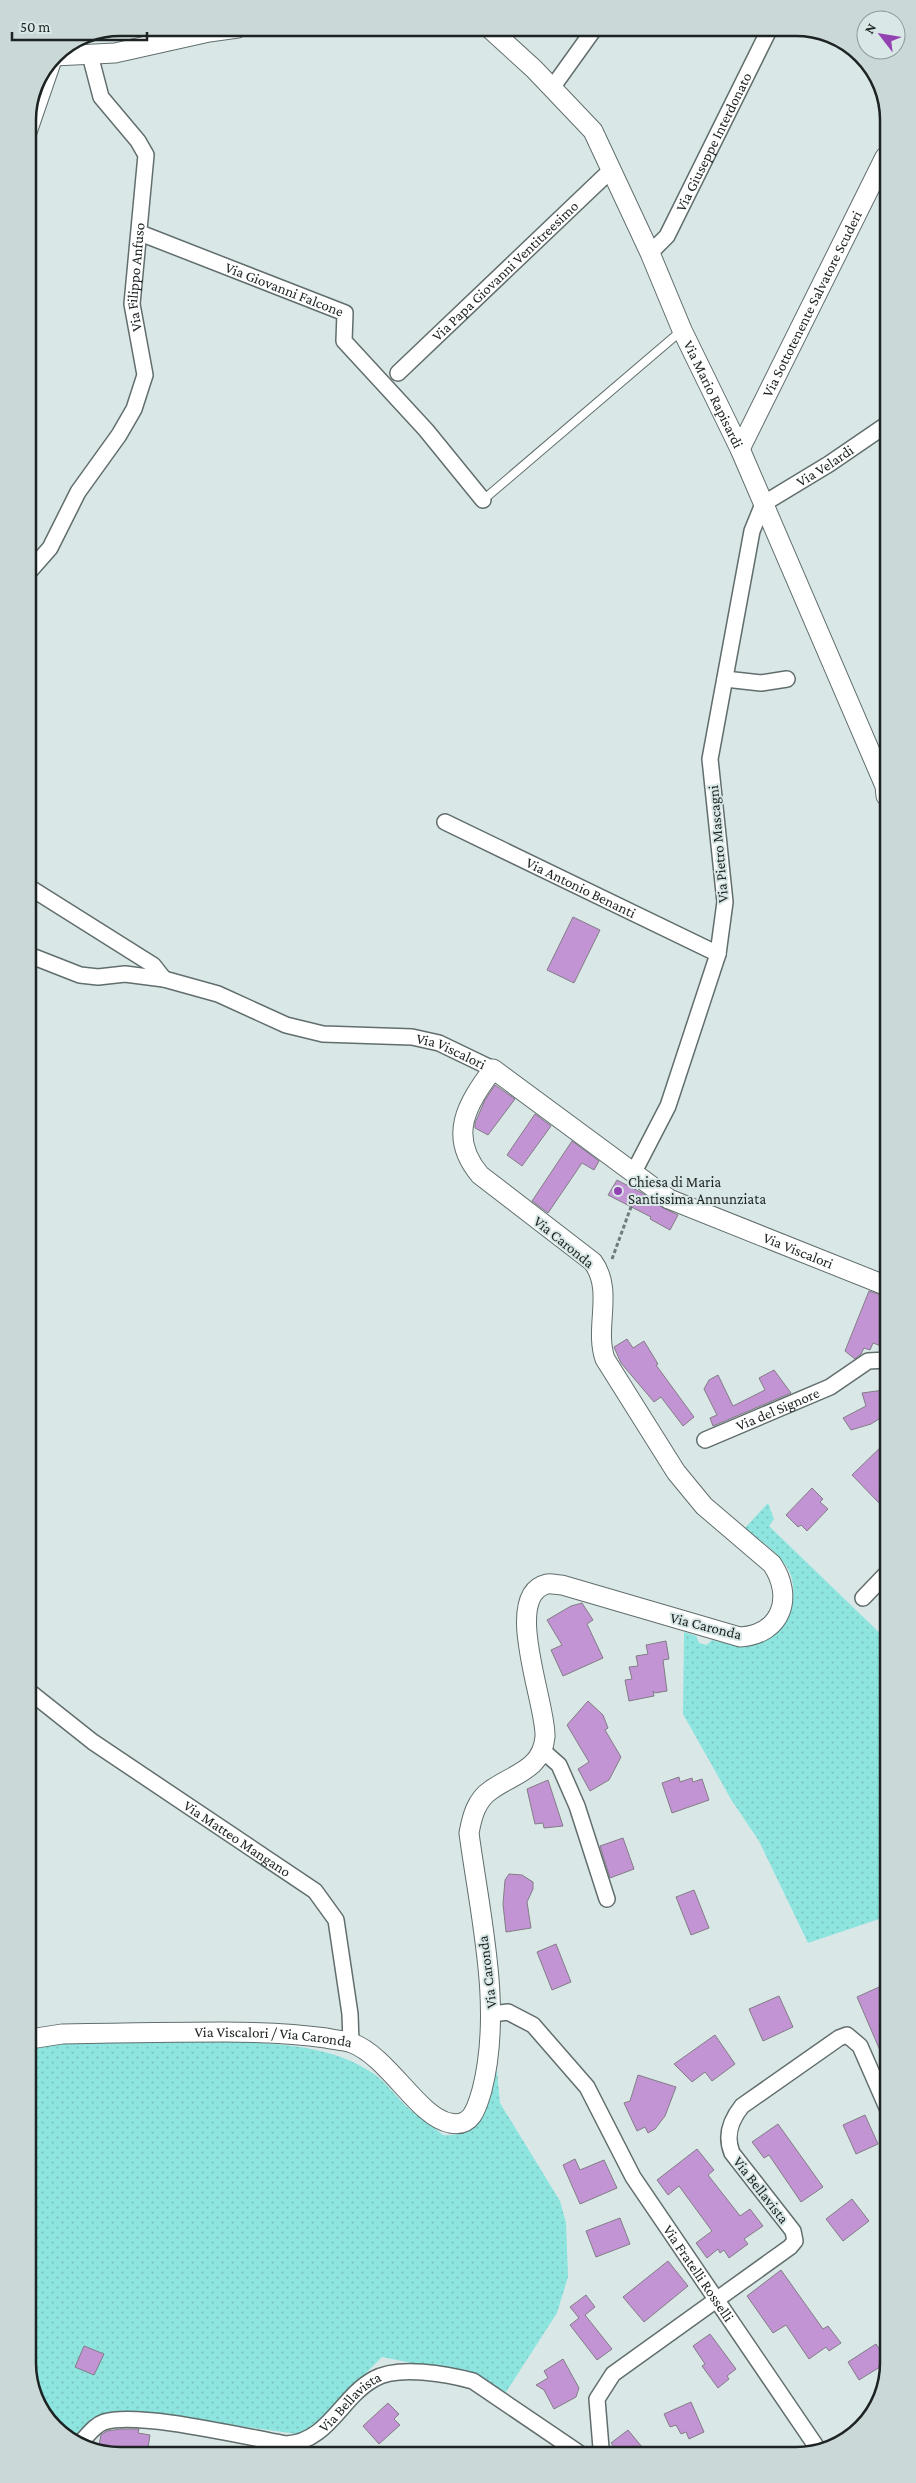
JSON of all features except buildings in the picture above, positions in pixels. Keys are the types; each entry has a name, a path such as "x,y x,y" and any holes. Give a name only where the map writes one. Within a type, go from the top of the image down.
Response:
{"street":[{"path":"67,56 115,54 186,36"},
{"name":"Via Mario Rapisardi","path":"497,36 594,131 650,253 682,330 740,449 880,777"},
{"path":"552,88 589,36"},
{"name":"Via Giuseppe Interdonato","path":"650,253 667,236 766,36"},
{"name":"Via Filippo Anfuso","path":"36,564 50,548 78,492 119,435 137,400 145,375 132,304 146,154 138,141 101,97 90,55"},
{"name":"Via Sottotenente Salvatore Scuderi","path":"740,449 880,167"},
{"name":"Via Papa Giovanni Ventitreesimo","path":"398,373 611,170"},
{"name":"Via Giovanni Falcone","path":"140,233 345,313 344,341 426,430 483,500"},
{"name":"Via Velardi","path":"762,504 829,464 880,429"},
{"name":"Via Pietro Mascagni","path":"636,1176 638,1164 668,1106 718,954 724,902 710,759 752,531 762,504"},
{"path":"725,678 761,683 787,679"},
{"name":"Via Antonio Benanti","path":"444,822 718,954"},
{"path":"36,891 152,965 164,979"},
{"name":"Via Viscalori","path":"36,958 80,975 125,974 164,979 218,994 286,1024 323,1034 412,1037 439,1043 493,1069 636,1176 670,1199 880,1283"},
{"name":"Via Caronda","path":"477,2108 489,2062 492,2014 469,1833 472,1814 479,1802 490,1790 525,1771 536,1762 542,1750 545,1720 526,1634 526,1610 537,1589 547,1584 562,1585 740,1637 755,1636 766,1631 775,1621 784,1596 782,1585 772,1564 704,1506 676,1472 605,1359 600,1340 604,1284 601,1273 594,1262 480,1175 469,1162 463,1146 463,1127 468,1108 475,1093 493,1069"},
{"name":"Via del Signore","path":"705,1440 830,1387 868,1361 880,1360"},
{"path":"863,1598 880,1580"},
{"name":"Via Matteo Mangano","path":"36,1697 93,1742 315,1891 336,1920 350,2014 351,2042"},
{"path":"542,1750 559,1765 577,1806 607,1899"},
{"name":"Via Fratelli Rosselli","path":"492,2014 508,2012 534,2025 587,2086 633,2177 815,2444"},
{"name":"Via Viscalori / Via Caronda","path":"36,2038 62,2034 260,2032 302,2035 351,2042 376,2056 430,2113 442,2120 460,2124 472,2118 477,2108"},
{"name":"Via Bellavista","path":"601,2447 597,2399 613,2374 790,2247 794,2241 793,2231 730,2148 728,2142 734,2116 742,2106 839,2038 847,2035 860,2046 880,2092"},
{"name":"Via Bellavista","path":"85,2438 102,2423 112,2420 152,2421 286,2444 296,2443 314,2436 364,2386 374,2379 388,2373 408,2372 454,2376 473,2381 570,2447"}],"lane":[{"path":"36,120 50,75"},
{"path":"483,500 682,330"}],"path":[{"path":"601,1273 612,1260 627,1214 636,1176"}],"shaded area":[{"path":"768,1503 774,1519 769,1526 880,1633 880,1919 808,1943 759,1841 732,1801 683,1714 684,1632 696,1636 699,1643 707,1645 712,1640 737,1645 760,1643 770,1639 778,1632 786,1622 791,1609 793,1590 789,1571 775,1553 745,1528"},
{"path":"258,2037 259,2043 288,2045 319,2051 348,2060 374,2074 415,2114 443,2135 456,2135 467,2131 475,2124 486,2105 497,2070 500,2103 560,2201 566,2223 568,2277 557,2313 506,2392 496,2390 476,2376 382,2357 304,2435 139,2412 94,2421 77,2435 65,2426 57,2418 43,2395 39,2384 36,2362 36,2045 83,2041"}],"place":[{"name":"Chiesa di Maria Santissima Annunziata","path":"618,1191"}]}
